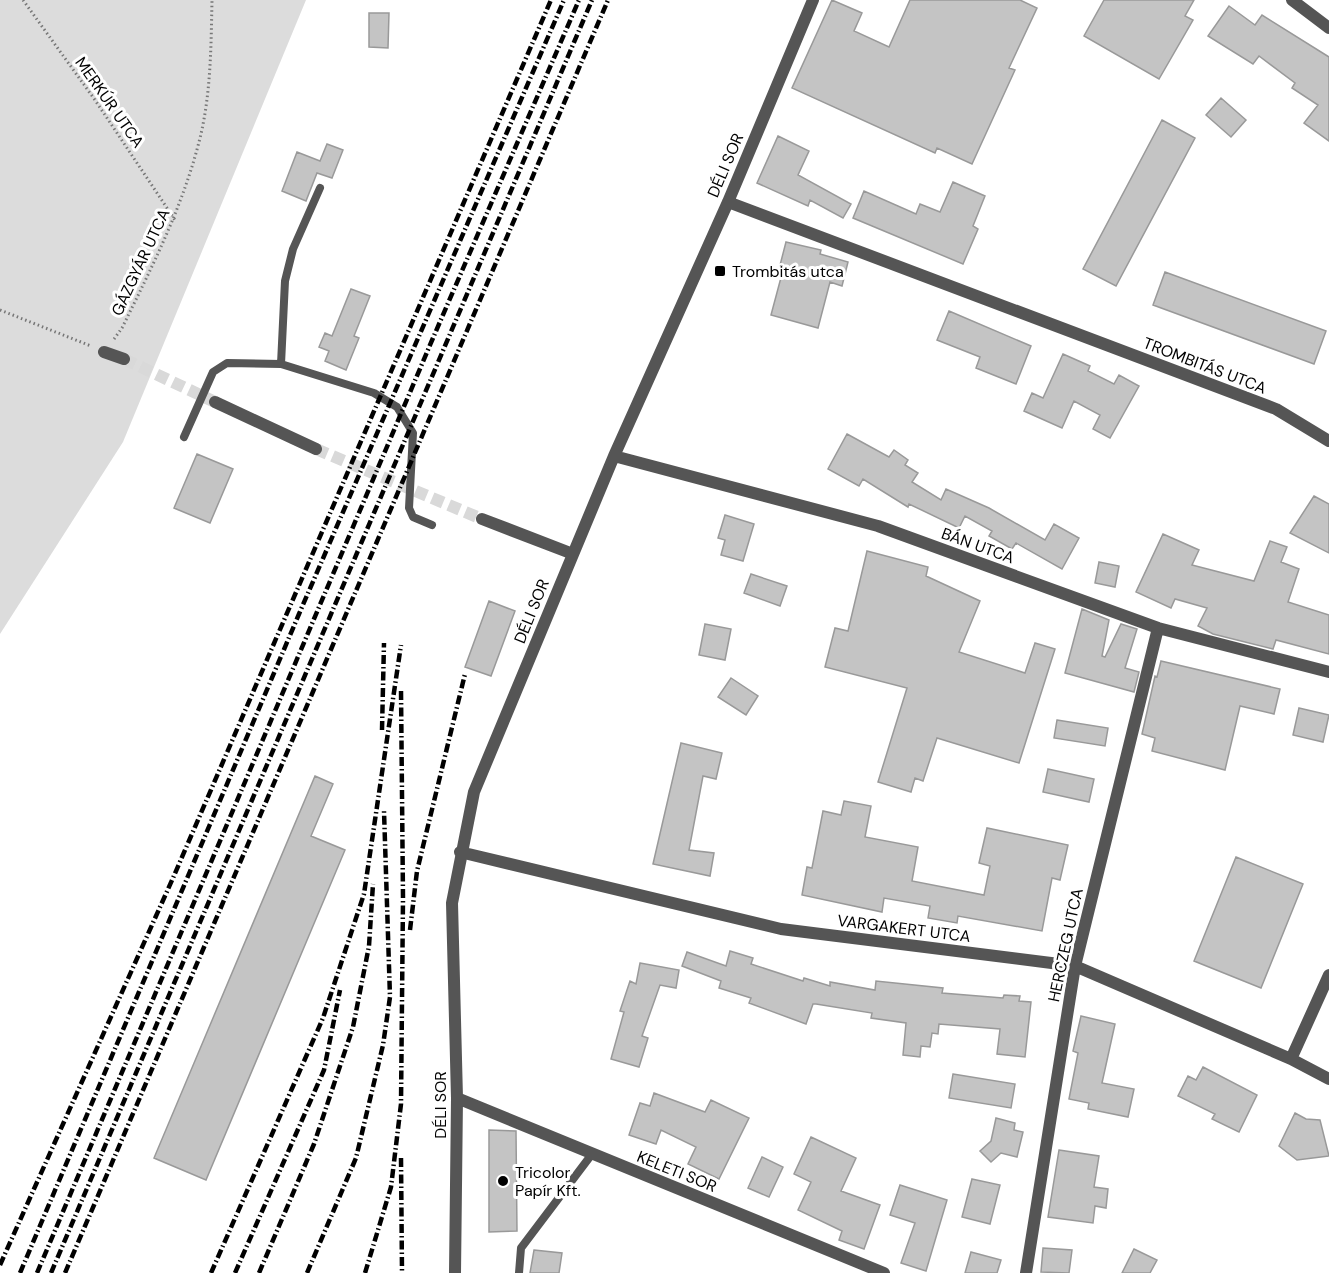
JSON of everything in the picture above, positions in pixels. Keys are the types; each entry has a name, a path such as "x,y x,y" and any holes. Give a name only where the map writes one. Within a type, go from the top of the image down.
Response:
{"street":[{"name":"DÉLI SOR","path":"454,1273 457,1098 452,903 460,852 474,792 614,456 728,202 813,0"},
{"path":"1292,0 1329,28"},
{"name":"TROMBITÁS UTCA","path":"728,202 1276,409 1329,441"},
{"path":"104,352 124,359"},
{"path":"215,402 316,449"},
{"name":"BÁN UTCA","path":"614,456 878,526 1158,628 1329,672"},
{"path":"482,519 573,554"},
{"name":"HERCZEG UTCA","path":"1026,1273 1076,966 1158,628"},
{"name":"VARGAKERT UTCA","path":"460,852 782,930 1076,966 1291,1059 1329,1079"},
{"path":"1291,1059 1329,975"},
{"name":"KELETI SOR","path":"457,1098 884,1273"}],"lane":[{"path":"281,364 285,281 293,249 320,188"},
{"path":"184,437 213,372 227,363 281,364 375,393 397,407 413,434 409,508 413,517 432,525"},
{"path":"519,1273 521,1248 592,1154"}],"path":[{"name":"MERKÚR UTCA","path":"23,0 95,100 175,220"},
{"name":"GÁZGYÁR UTCA","path":"104,352 122,328 175,220 200,141 207,99 212,0"},
{"path":"0,310 104,352"}],"shaded area":[{"path":"0,0 306,0 123,442 0,634"}],"building":[{"path":"832,0 862,13 854,31 889,47 910,0 1020,0 1037,8 1009,68 1015,70 972,164 937,148 935,153 792,88"},
{"path":"1104,0 1194,0 1185,16 1193,20 1159,79 1084,36"},
{"path":"1229,6 1255,25 1262,15 1329,57 1329,141 1304,123 1318,105 1292,88 1295,83 1259,56 1253,64 1208,36"},
{"path":"369,13 389,13 388,48 369,47"},
{"path":"1221,98 1246,120 1231,137 1206,115"},
{"path":"1162,120 1195,138 1116,286 1083,269"},
{"path":"778,136 809,151 798,175 851,204 843,218 810,200 808,206 757,183"},
{"path":"327,144 343,150 332,178 317,173 306,201 282,191 297,152 320,161"},
{"path":"953,182 985,196 973,226 978,229 963,264 853,218 864,191 916,214 920,204 940,212"},
{"path":"786,242 821,250 820,254 848,262 842,286 830,282 818,328 771,315 783,270 779,269"},
{"path":"1165,272 1326,331 1314,364 1153,305"},
{"path":"351,289 370,296 354,336 359,338 346,370 325,361 329,351 319,347 325,333 332,336"},
{"path":"949,311 1031,346 1016,384 976,368 980,357 937,340"},
{"path":"1063,354 1090,366 1088,371 1114,384 1119,375 1139,386 1110,438 1093,429 1100,415 1074,401 1062,428 1024,411 1032,393 1043,398"},
{"path":"847,434 889,457 894,450 908,460 905,465 918,473 912,482 941,500 946,489 989,508 1045,540 1054,524 1079,538 1062,569 1016,543 1012,549 989,536 992,531 965,516 959,528 909,504 908,507 863,479 859,486 828,469"},
{"path":"197,454 233,469 210,523 174,508"},
{"path":"1314,496 1329,504 1329,553 1290,533"},
{"path":"725,515 754,524 743,561 721,555 725,540 718,538"},
{"path":"1163,534 1199,550 1192,565 1254,581 1270,541 1287,547 1281,562 1299,569 1288,602 1329,615 1329,654 1276,640 1273,649 1213,634 1198,626 1207,608 1175,599 1171,608 1136,592"},
{"path":"867,551 928,567 926,576 980,601 959,652 1025,673 1035,643 1055,649 1019,763 937,738 923,781 915,778 911,792 878,782 907,688 825,667 835,628 848,631"},
{"path":"1099,562 1119,566 1115,587 1095,583"},
{"path":"751,574 787,586 780,606 744,593"},
{"path":"489,601 515,611 491,676 465,667"},
{"path":"1082,609 1109,620 1102,656 1105,657 1121,624 1137,629 1125,668 1139,672 1134,692 1065,673"},
{"path":"705,624 731,629 725,660 699,655"},
{"path":"1161,661 1280,689 1274,714 1240,706 1225,770 1152,751 1155,738 1142,734 1155,676 1157,677"},
{"path":"731,678 758,696 746,715 718,697"},
{"path":"1299,708 1329,715 1323,742 1293,735"},
{"path":"1057,720 1108,728 1105,746 1054,738"},
{"path":"681,743 722,753 716,779 703,776 689,850 714,853 710,876 653,864"},
{"path":"1048,769 1094,779 1089,802 1043,792"},
{"path":"315,776 333,784 311,836 345,850 206,1180 154,1158"},
{"path":"844,801 871,806 865,837 918,847 912,881 984,895 990,866 979,863 987,828 1068,845 1060,880 1052,878 1042,931 958,916 957,923 928,918 930,906 884,898 882,912 802,895 807,867 812,868 823,811 841,815"},
{"path":"1236,857 1303,884 1261,988 1194,961"},
{"path":"730,951 753,958 751,964 803,981 804,978 830,986 830,982 875,990 876,981 943,988 942,993 1003,998 1004,995 1020,996 1019,1001 1031,1002 1025,1057 997,1054 1000,1029 939,1024 938,1034 932,1033 930,1047 921,1046 920,1057 903,1055 906,1023 871,1018 872,1013 813,1004 806,1024 749,1003 751,998 719,988 721,981 682,966 687,952 726,966"},
{"path":"640,963 679,970 676,988 660,985 642,1036 648,1038 639,1067 611,1059 624,1012 620,1011 630,981 636,984"},
{"path":"1081,1016 1115,1024 1102,1083 1134,1089 1128,1117 1088,1109 1089,1103 1069,1099 1078,1053 1073,1051"},
{"path":"1203,1067 1257,1095 1239,1132 1212,1119 1215,1114 1178,1096 1188,1076 1196,1080"},
{"path":"953,1074 1015,1084 1011,1108 949,1098"},
{"path":"654,1093 705,1112 711,1100 749,1118 719,1179 688,1164 696,1147 661,1130 656,1144 629,1135 640,1103 650,1106"},
{"path":"1295,1113 1306,1119 1320,1120 1329,1156 1297,1160 1279,1146"},
{"path":"996,1118 1015,1123 1014,1130 1023,1132 1017,1157 1001,1153 991,1162 980,1151 991,1141"},
{"name":"Tricolor Papír Kft.","path":"489,1130 516,1131 517,1231 489,1232"},
{"path":"811,1137 856,1158 841,1191 880,1205 864,1249 839,1240 842,1231 798,1210 811,1182 794,1174"},
{"path":"1059,1150 1099,1156 1094,1187 1108,1189 1106,1208 1095,1206 1093,1223 1048,1217"},
{"path":"762,1157 783,1167 769,1197 748,1188"},
{"path":"972,1179 1000,1185 990,1224 962,1217"},
{"path":"900,1185 947,1200 926,1271 901,1263 915,1223 890,1215"},
{"path":"1043,1248 1072,1250 1069,1273 1041,1272"},
{"path":"1134,1249 1157,1260 1150,1273 1122,1273"},
{"path":"534,1250 562,1253 559,1273 530,1273"},
{"path":"971,1252 1001,1260 997,1273 965,1273"}],"tunnel":[{"path":"124,359 215,402"},
{"path":"316,449 482,519"}],"railway":[{"path":"0,1265 173,878 551,0"},
{"path":"20,1273 299,614 564,0"},
{"path":"37,1273 433,338 579,0"},
{"path":"51,1273 592,0"},
{"path":"65,1273 608,0"},
{"path":"382,730 384,643"},
{"path":"211,1273 323,1018 364,894 401,645"},
{"path":"410,930 417,871 465,674"},
{"path":"365,1273 391,1187 401,1104 403,898 401,690"},
{"path":"307,1273 356,1158 383,1045 390,997 384,811"},
{"path":"259,1273 314,1144 353,1027 369,946 373,884"},
{"path":"235,1273 324,1070 340,990"},
{"path":"401,1158 402,1273"}],"place":[{"name":"Trombitás utca","path":"720,271"},
{"name":"Tricolor Papír Kft.","path":"503,1181"}]}
